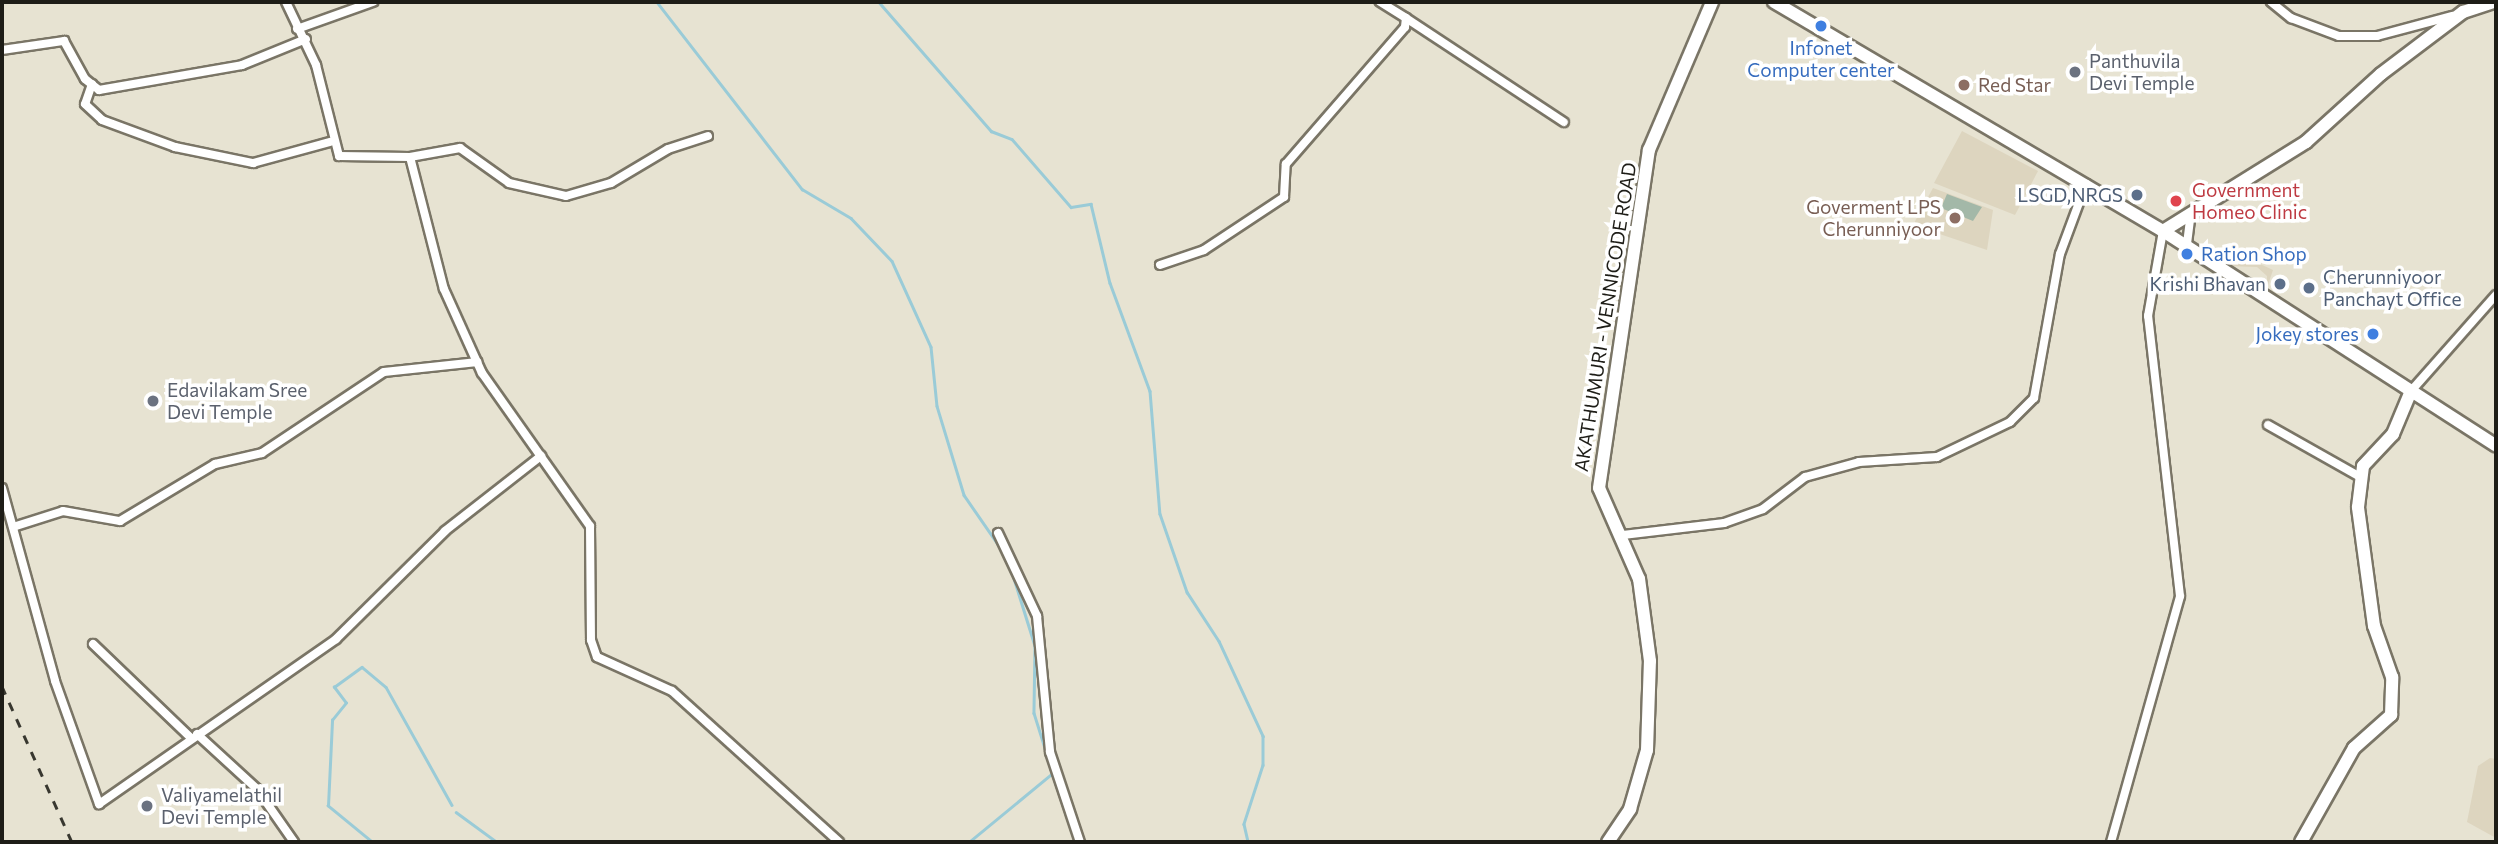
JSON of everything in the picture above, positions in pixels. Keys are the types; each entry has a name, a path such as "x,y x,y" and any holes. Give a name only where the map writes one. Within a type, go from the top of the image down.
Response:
{"street":[{"path":"286,2 297,29 306,39 330,142 339,156 410,157 460,148 509,183 566,195 611,183 668,149 708,136"},
{"path":"297,29 373,2"},
{"path":"1380,2 1564,122"},
{"name":"AKATHUMURI - VENNICODE ROAD","path":"1608,842 1630,809 1647,750 1650,661 1639,579 1623,536 1599,488 1650,150 1712,2"},
{"path":"1774,2 2187,244 2496,446"},
{"path":"2271,2 2291,18 2339,36 2415,29 2493,2"},
{"path":"2111,842 2180,596 2148,316 2164,230 2306,142 2381,74 2463,12"},
{"path":"1160,265 1204,250 1284,197 1286,164 1396,39 1406,18"},
{"path":"2,50 64,41 92,84 119,88 242,65 306,39"},
{"path":"92,84 85,104 102,120 175,147 253,163 330,142"},
{"path":"410,157 444,289 477,362 590,526 591,640 597,657 672,691 839,842"},
{"path":"1623,536 1724,523 1763,509 1805,477 1859,462 1937,457 2010,422 2034,398 2060,254 2086,184"},
{"path":"2187,244 2191,214"},
{"path":"2301,842 2354,748 2391,715 2392,677 2374,625 2357,507 2363,466 2393,434 2411,391 2496,295"},
{"path":"13,527 63,510 121,521 215,464 262,453 384,372 477,362"},
{"path":"2268,425 2362,478"},
{"path":"2,488 55,681 99,804 150,774 194,736 336,639 446,531 541,456"},
{"path":"998,533 1037,616 1050,752 1080,842"},
{"path":"93,644 257,789 294,842"}],"shaded area":[{"path":"1962,131 2038,171 2015,215 1934,183"},
{"name":"Goverment LPS Cherunniyoor","path":"1933,188 1993,210 1987,250 1913,225"},
{"path":"2243,256 2273,270 2267,288 2267,276 2257,267 2229,266"},
{"path":"2490,758 2496,759 2496,838 2467,822 2478,766"}],"green space":[{"path":"1947,194 1982,207 1973,221 1941,208"}],"waterway":[{"path":"657,2 802,189 851,218 892,261 931,347 937,406 964,495 1002,550"},
{"path":"879,2 991,131 1012,139 1071,207 1091,204 1110,283 1150,391 1160,514 1187,592 1219,641 1263,736 1263,765 1244,824 1248,842"},
{"path":"1012,572 1035,646 1034,713 1050,764"},
{"path":"372,842 328,806 332,720 346,703 334,687 362,667 386,687 452,805"},
{"path":"969,842 1054,772"},
{"path":"456,812 497,842"},
{"path":"1068,817 1075,842"}],"railway":[{"path":"2,686 72,842"}],"place":[{"name":"Infonet Computer center","path":"1821,26"},
{"name":"Panthuvila Devi Temple","path":"2075,72"},
{"name":"Red Star","path":"1964,85"},
{"name":"LSGD,NRGS","path":"2137,195"},
{"name":"Government Homeo Clinic","path":"2176,201"},
{"name":"Goverment LPS Cherunniyoor","path":"1955,218"},
{"name":"Ration Shop","path":"2187,254"},
{"name":"Krishi Bhavan","path":"2280,284"},
{"name":"Cherunniyoor Panchayt Office","path":"2309,288"},
{"name":"Jokey stores","path":"2373,334"},
{"name":"Edavilakam Sree Devi Temple","path":"153,401"},
{"name":"Valiyamelathil Devi Temple","path":"147,806"}]}
